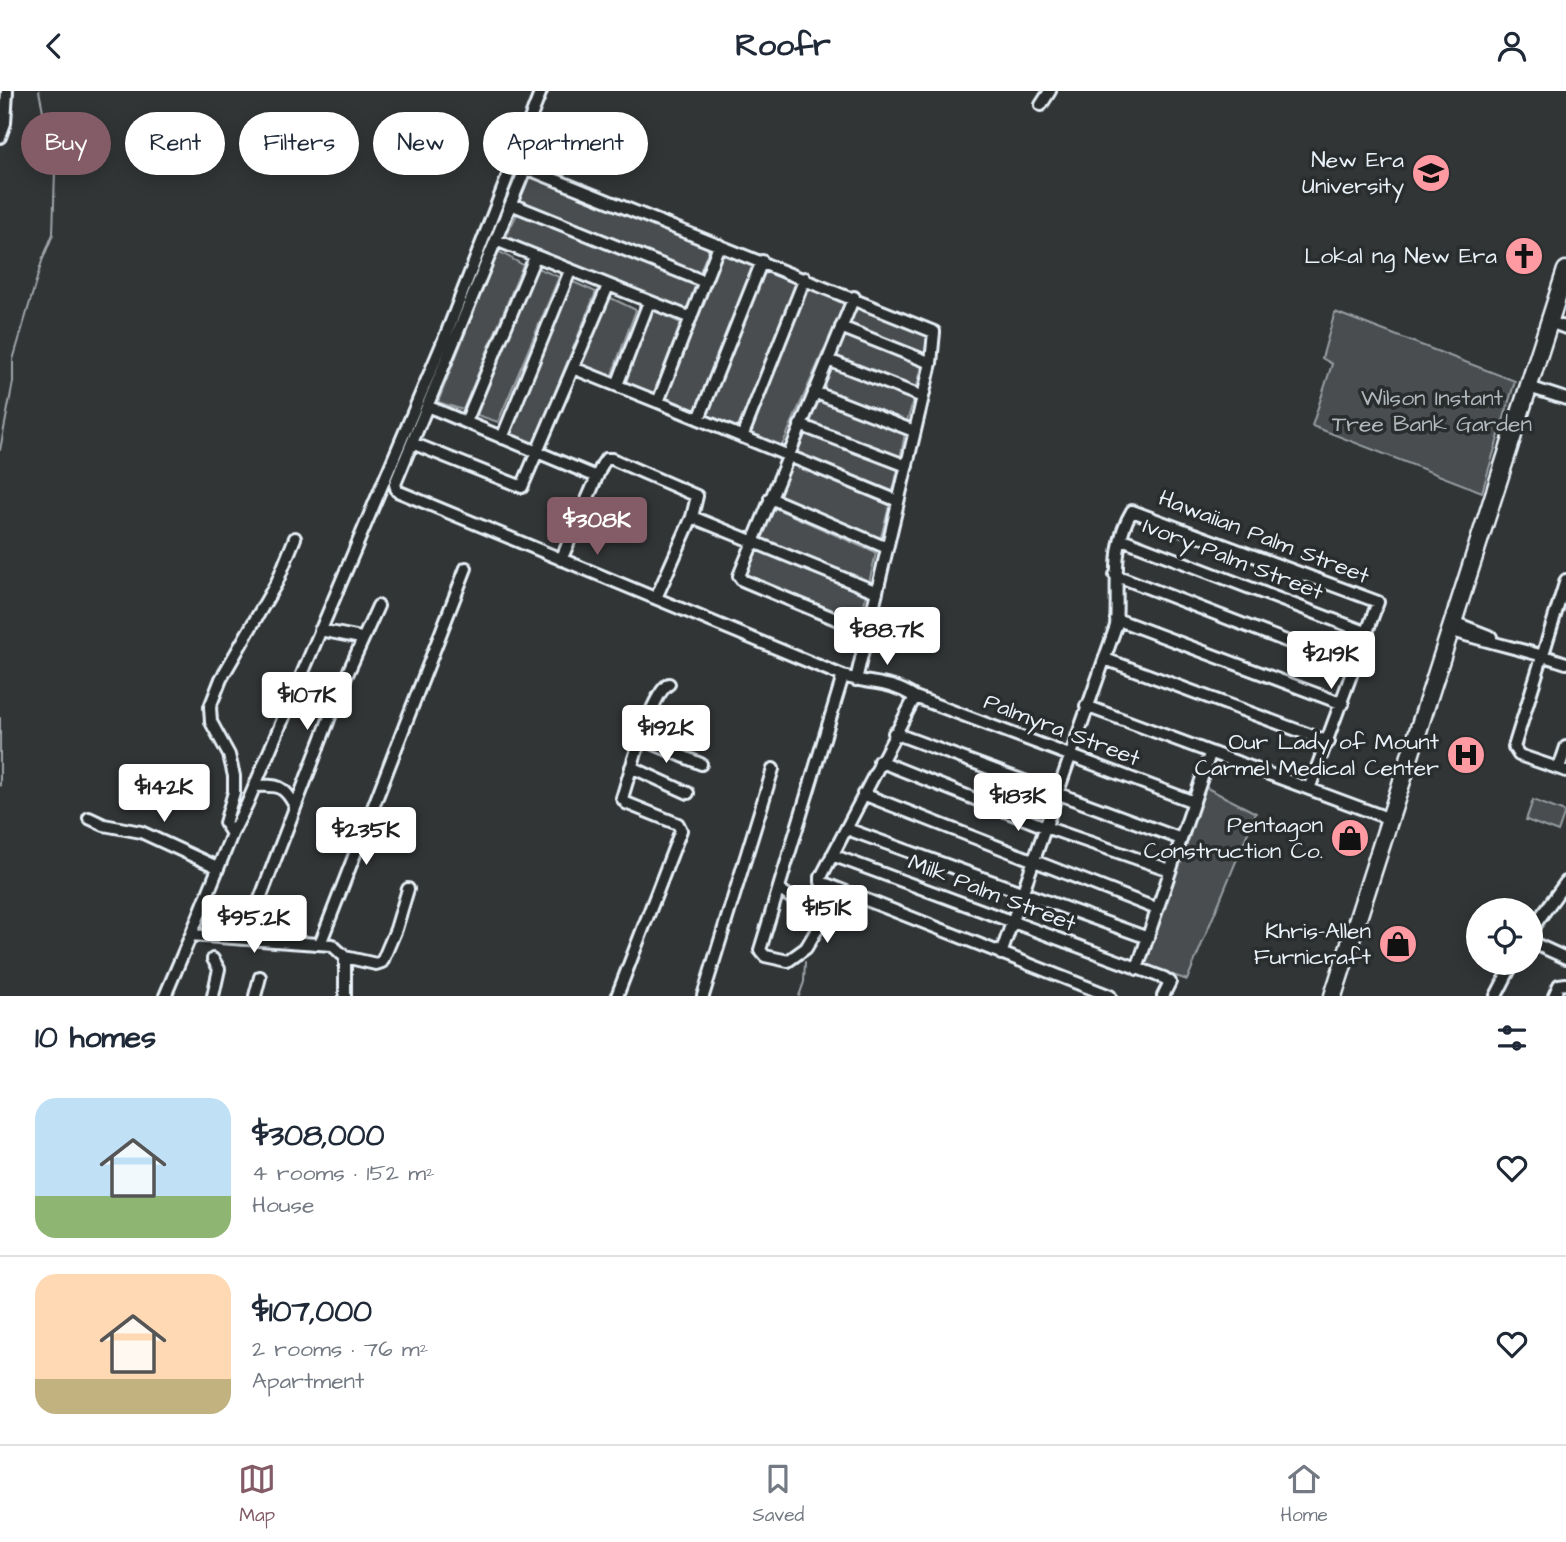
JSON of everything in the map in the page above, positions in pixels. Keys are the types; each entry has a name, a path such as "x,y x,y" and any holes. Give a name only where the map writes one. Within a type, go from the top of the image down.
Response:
{"highway":[{"path":"1333,996 1529,387 1556,320 1566,270"}],"street":[{"path":"0,137 5,123 7,91"},
{"path":"165,996 217,867 445,337 541,91"},
{"path":"1041,105 1050,91"},
{"path":"608,286 538,453 520,488 412,443 524,172 531,170 932,328 935,335 931,363 856,680"},
{"path":"511,204 705,282"},
{"path":"496,240 691,318"},
{"path":"658,402 719,245"},
{"path":"466,422 535,257"},
{"path":"699,419 762,261"},
{"path":"502,438 570,271"},
{"path":"743,437 805,278"},
{"path":"854,297 739,576 742,580 867,632"},
{"path":"617,386 649,302"},
{"path":"1556,320 1566,328"},
{"path":"841,327 931,363"},
{"path":"828,360 923,397"},
{"path":"573,368 898,501"},
{"path":"1529,387 1566,399"},
{"path":"814,392 914,431"},
{"path":"427,407 597,477"},
{"path":"800,425 907,467"},
{"name":"Palmyra Street","path":"412,443 395,484 397,491 843,676 893,684 915,697 1194,802"},
{"path":"561,560 606,459 612,459 697,496 692,517 656,598"},
{"path":"770,498 887,548"},
{"name":"Hawaiian Palm Street","path":"1122,539 1130,513 1135,510 1378,603 1368,633"},
{"path":"692,517 877,592"},
{"path":"232,834 225,823 234,792 232,764 211,722 210,707 221,678 277,582 295,538"},
{"path":"1000,954 1020,891 1105,659 1116,619 1115,575 1122,539"},
{"name":"Ivory Palm Street","path":"1122,539 1368,633"},
{"path":"320,944 466,568"},
{"path":"1115,575 1356,668"},
{"path":"1566,580 1514,747 1519,755 1562,769 1566,747"},
{"path":"246,938 361,638 378,606"},
{"path":"1116,619 1343,703"},
{"path":"1452,626 1566,663"},
{"path":"320,630 361,638"},
{"path":"1310,789 1368,633"},
{"path":"1105,659 1329,742"},
{"path":"779,889 800,904 814,908 822,921 806,948 788,961 765,956 760,950 843,676"},
{"path":"617,996 681,829 678,824 624,801 631,767 660,695 669,684"},
{"path":"915,697 879,761 821,877 824,884 1110,996"},
{"path":"1086,706 1390,819"},
{"path":"894,733 1181,839"},
{"path":"642,739 701,764"},
{"path":"1137,969 1210,754"},
{"path":"879,761 1045,827 1170,870"},
{"path":"631,767 688,793"},
{"path":"703,996 773,769"},
{"path":"254,786 279,785 286,790 295,806"},
{"path":"863,794 1157,909"},
{"path":"89,818 104,825 141,832 217,867"},
{"path":"847,829 1147,938"},
{"name":"Milk Palm Street","path":"832,855 1170,982 1163,996"},
{"path":"1543,914 1566,882"},
{"path":"191,935 332,945 345,957 376,964 384,960 408,889"},
{"path":"1543,947 1566,958"},
{"path":"345,957 345,996"},
{"path":"213,996 219,969 214,959"},
{"path":"1496,996 1507,975"},
{"path":"255,996 260,977"},
{"path":"1554,996 1559,985 1566,984"}],"green space":[{"path":"530,175 710,247 699,274 517,202"},
{"path":"517,214 696,284 686,311 504,240"},
{"path":"498,251 523,265 463,410 438,402"},
{"path":"721,251 753,266 696,410 664,398"},
{"path":"535,267 559,277 498,422 477,415"},
{"path":"764,269 798,282 738,430 707,417"},
{"path":"571,281 596,292 534,444 509,435"},
{"path":"806,285 844,304 781,448 748,434"},
{"path":"609,297 636,310 611,377 580,366"},
{"path":"856,305 929,333 924,355 847,326"},
{"path":"652,310 681,323 653,395 621,384"},
{"name":"Wilson Instant Tree Bank Garden","path":"1335,312 1515,381 1482,492 1312,426 1332,364 1322,358"},
{"path":"843,335 922,366 916,390 832,358"},
{"path":"830,365 914,399 906,424 818,390"},
{"path":"818,399 905,433 900,459 806,423"},
{"path":"805,433 898,469 892,495 793,454"},
{"path":"789,463 890,503 880,540 778,495"},
{"path":"773,507 876,553 869,583 757,539"},
{"path":"758,549 866,595 860,623 744,574"},
{"path":"1205,787 1256,813 1187,980 1142,964"},
{"path":"1533,800 1565,812 1558,832 1526,820"}],"waterway":[{"path":"0,450 13,382 13,360 42,261 53,234 55,171 39,91"},
{"path":"0,718 0,786"},
{"path":"799,996 804,982 805,962"}],"place":[{"name":"New Era University","path":"1431,173"},
{"name":"Lokal ng New Era","path":"1524,256"},
{"name":"Our Lady of Mount Carmel Medical Center","path":"1466,755"},
{"name":"Pentagon Construction Co.","path":"1350,838"},
{"name":"Khris-Allen Furnicraft","path":"1398,944"}]}
